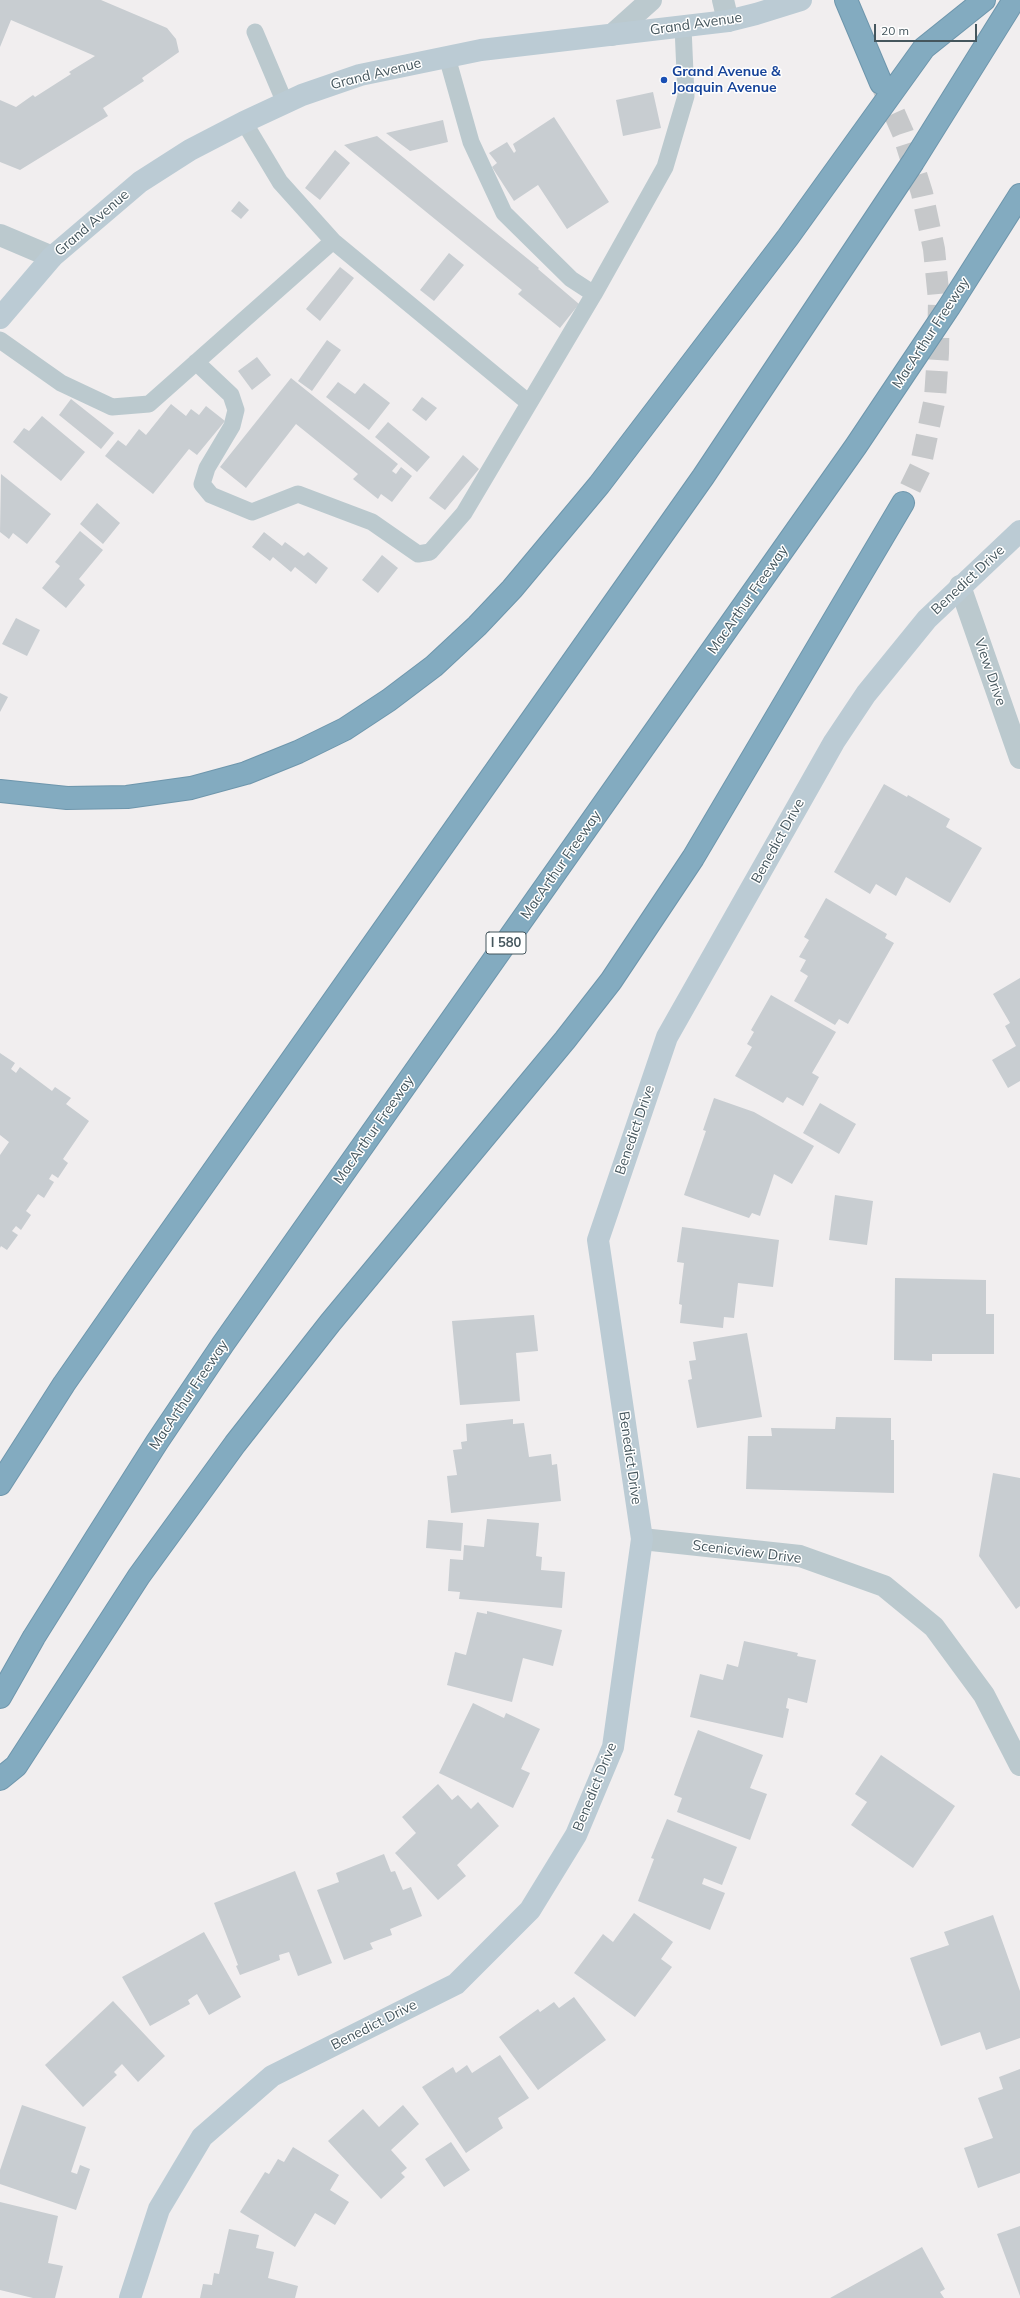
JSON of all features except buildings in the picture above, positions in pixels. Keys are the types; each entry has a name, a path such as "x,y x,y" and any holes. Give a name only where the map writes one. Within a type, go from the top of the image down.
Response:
{"highway":[{"path":"846,0 881,83"},
{"path":"0,791 67,798 127,797 191,788 239,775 298,752 345,729 389,700 434,666 477,626 512,589 599,486 792,231 924,48 984,0"},
{"path":"0,1484 64,1384 135,1282 703,477 904,175 1014,0"},
{"name":"MacArthur Freeway","path":"0,1697 34,1637 96,1538 214,1357 856,446 949,308 1020,195"},
{"path":"0,1779 16,1766 135,1583 234,1444 315,1341 565,1040 611,981 693,858 903,503"}],"street":[{"path":"612,35 651,0"},
{"name":"Grand Avenue","path":"0,318 52,257 140,182 190,150 285,103 360,75 481,50 684,27 725,10 801,0"},
{"path":"0,235 52,257"},
{"name":"Benedict Drive","path":"130,2298 159,2209 202,2137 272,2076 456,1984 530,1910 576,1835 613,1747 642,1539 598,1240 667,1037 834,742 866,694 894,657 927,619 1020,530"},
{"name":"View Drive","path":"960,586 1020,758"},
{"name":"Scenicview Drive","path":"642,1539 800,1556 884,1586 934,1627 984,1695 1020,1765"}],"lane":[{"path":"196,362 231,395 236,410 232,426 207,468 202,484 211,495 252,512 298,494 372,522 418,554 430,552 464,513 594,294 664,167 686,96 684,27"},
{"path":"255,32 285,103"},
{"path":"447,57 471,142 504,213 571,279 594,294"},
{"path":"244,122 280,182 333,241 529,403"},
{"path":"0,340 61,383 112,407 149,404 333,241"}],"tunnel":[{"path":"881,83 903,133 922,193 934,249 939,300 935,398 920,468 903,503"}],"place":[{"name":"Grand Avenue & Joaquin Avenue","path":"664,80"}]}
